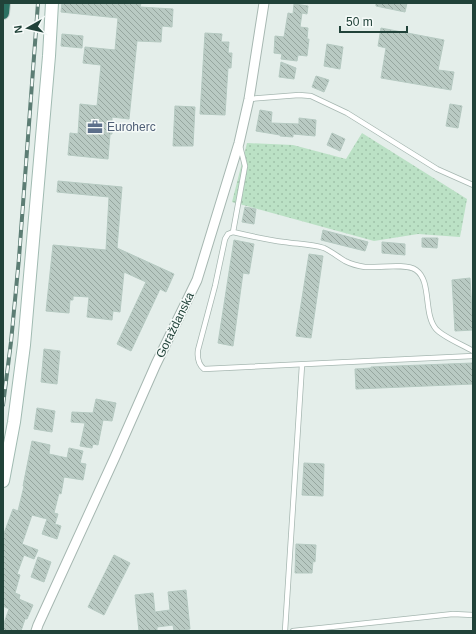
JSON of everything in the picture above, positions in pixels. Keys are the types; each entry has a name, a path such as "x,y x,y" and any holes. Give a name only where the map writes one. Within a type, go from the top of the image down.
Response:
{"highway":[{"path":"3,13 4,3"}],"street":[{"path":"3,481 14,422 24,345 49,56 52,3"},
{"name":"Goraždanska","path":"36,631 156,364 197,280 239,143 264,3"}],"lane":[{"path":"248,99 299,95 311,96 347,113 437,169 473,185"},
{"path":"233,232 245,166 239,143"},
{"path":"473,351 436,330 430,317 424,282 421,275 409,266 375,268 355,265 324,249 233,232 228,234 225,239 215,286 197,356 200,366 204,369 473,356"},
{"path":"286,631 302,365"},
{"path":"294,631 453,614 473,615"}],"green space":[{"path":"362,133 467,199 460,237 418,234 374,241 232,202 247,143 293,145 346,159"}],"building":[{"path":"62,3 141,3 140,7 173,9 172,27 162,26 161,42 137,41 129,119 112,117 112,134 110,134 108,159 68,155 70,133 78,134 80,104 97,106 101,65 83,63 85,47 115,50 118,18 61,12"},
{"path":"376,3 407,3 405,12 376,6"},
{"path":"294,4 308,6 307,14 302,13 300,27 308,28 307,39 309,39 307,56 298,55 297,61 281,59 282,54 274,53 275,36 284,37 288,13 293,14"},
{"path":"381,28 444,40 438,70 454,72 451,90 381,78 386,48 378,46"},
{"path":"205,33 222,34 221,42 229,42 228,53 232,53 231,68 228,68 225,115 200,114"},
{"path":"62,34 83,36 82,48 61,46"},
{"path":"327,44 343,47 340,69 324,66"},
{"path":"281,62 296,68 294,79 279,77"},
{"path":"316,76 329,80 324,92 312,87"},
{"path":"450,104 462,106 458,128 446,126"},
{"path":"175,106 195,107 193,146 173,146"},
{"path":"260,110 272,112 271,123 299,124 299,118 316,120 315,136 293,134 293,137 280,136 256,131"},
{"path":"332,133 345,139 340,151 327,145"},
{"path":"58,181 122,187 117,248 174,274 166,292 160,289 131,351 117,344 146,282 124,272 120,312 113,311 112,320 87,317 89,297 73,296 73,300 70,300 69,313 46,311 53,245 106,250 109,197 57,192"},
{"path":"245,207 256,209 254,224 242,222"},
{"path":"323,230 368,242 365,251 321,240"},
{"path":"422,238 438,238 437,248 422,247"},
{"path":"234,240 254,244 249,274 243,273 233,346 218,343"},
{"path":"382,242 405,244 405,255 382,253"},
{"path":"309,254 323,256 311,338 296,336"},
{"path":"470,278 473,330 455,331 452,280"},
{"path":"44,349 60,351 57,384 41,382"},
{"path":"473,363 473,384 356,389 355,369"},
{"path":"96,399 116,403 112,421 103,420 98,445 93,444 92,448 80,446 85,423 71,422 72,412 93,413"},
{"path":"37,408 55,411 52,432 34,429"},
{"path":"32,441 50,445 49,454 67,458 69,448 83,451 80,463 86,464 83,480 64,477 61,494 59,493 54,513 58,514 55,524 61,526 57,539 42,534 47,519 32,515 22,544 38,550 34,559 24,555 17,574 20,575 15,593 20,595 19,599 33,605 27,619 25,619 21,631 3,631 3,626 9,609 3,606 3,536 13,509 18,511"},
{"path":"304,463 324,464 323,496 302,495"},
{"path":"296,544 316,545 315,562 313,561 312,573 295,573"},
{"path":"114,555 130,563 104,615 88,607"},
{"path":"38,557 51,562 44,582 31,577"},
{"path":"186,590 190,629 174,631 173,625 157,627 157,631 139,631 135,595 153,593 155,612 170,610 168,592"}],"railway":[{"path":"3,405 19,258 38,3"}],"place":[{"name":"Euroherc","path":"95,127"}]}
